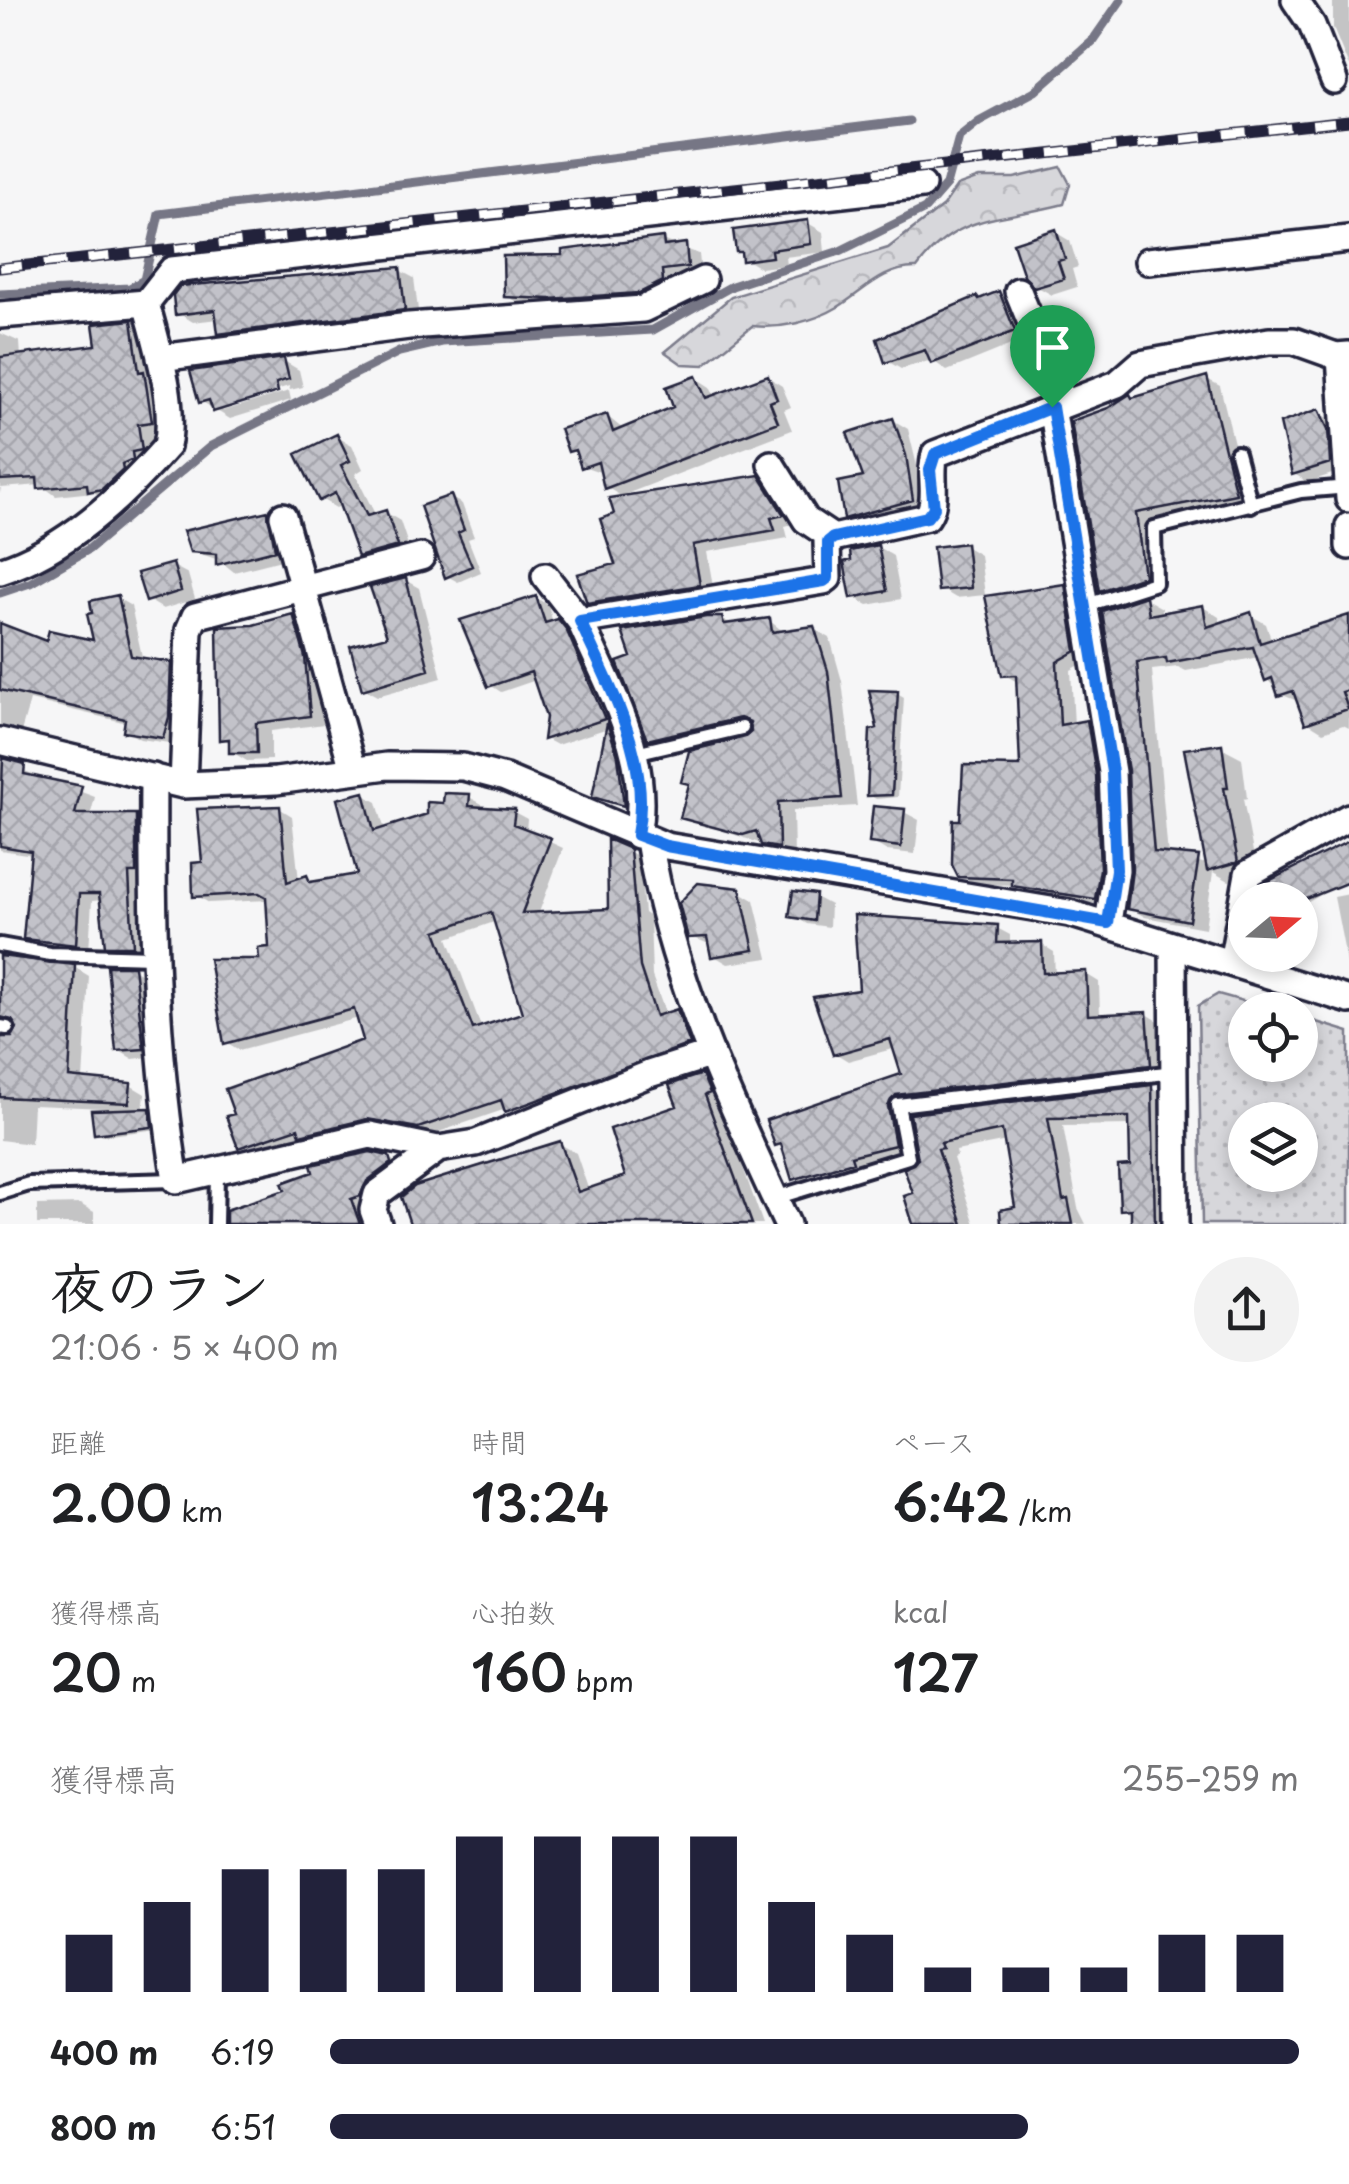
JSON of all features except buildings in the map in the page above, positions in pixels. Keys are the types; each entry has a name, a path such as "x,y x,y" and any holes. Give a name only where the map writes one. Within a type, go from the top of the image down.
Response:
{"street":[{"path":"1296,0 1312,25 1334,80"},
{"path":"0,315 146,303 172,270 922,185"},
{"path":"1148,261 1349,239"},
{"path":"160,358 409,326 643,309 703,280"},
{"path":"1018,291 1058,405 1084,606 1112,772 1116,870 1108,923"},
{"path":"0,572 64,539 94,518 167,446 170,432 160,358 146,303"},
{"path":"580,621 824,581 828,578 828,542 833,538 927,517 934,508 930,470 935,454 1117,384 1140,364 1239,345 1294,341 1345,355 1349,498"},
{"path":"771,464 806,520 833,538"},
{"path":"283,516 353,770"},
{"path":"1349,526 1349,546"},
{"path":"183,785 189,630 195,616 422,558"},
{"path":"545,576 580,621 635,753 642,782 643,838 656,883 712,1054 788,1224"},
{"path":"0,741 183,785 276,781 428,764 462,767 505,778 643,838 1108,923 1174,948 1228,962"},
{"path":"154,777 152,957 161,1087 176,1180 370,1135 438,1150 476,1143 712,1054"},
{"path":"1247,882 1248,874 1349,817"},
{"path":"1174,948 1175,1224"},
{"path":"1260,972 1349,1000"},
{"path":"378,1224 373,1210 377,1194 438,1150"}],"lane":[{"path":"1237,453 1250,504"},
{"path":"1084,606 1156,583 1154,528 1301,491 1348,487"},
{"path":"635,753 742,728"},
{"path":"0,945 50,954 152,957"},
{"path":"775,1198 908,1157 898,1105 1174,1072"},
{"path":"216,1172 216,1224"},
{"path":"0,1194 29,1184 176,1180"}],"green space":[{"path":"1061,167 1070,184 1064,204 965,228 932,250 917,268 894,271 818,317 785,325 752,326 704,365 682,364 665,352 731,297 888,248 943,206 957,186 979,178 1014,178"},
{"path":"1218,994 1228,997 1228,1082 1318,1082 1318,1023 1349,1032 1349,1224 1202,1224 1198,1006"}],"waterway":[{"path":"0,593 30,583 89,549 211,446 399,352 442,342 653,330 732,286 840,251 925,209 946,185 959,137 979,121 1035,91 1093,40 1121,0"},
{"path":"0,294 130,288 144,280 159,214 909,121"}],"railway":[{"path":"0,268 1349,121"}],"route":[{"path":"1052,407 1112,772 1116,870 1108,923 666,846 637,835 642,782 632,742 580,621 824,581 828,578 828,542 833,538 927,517 934,508 930,470 935,454 1052,407"}]}
